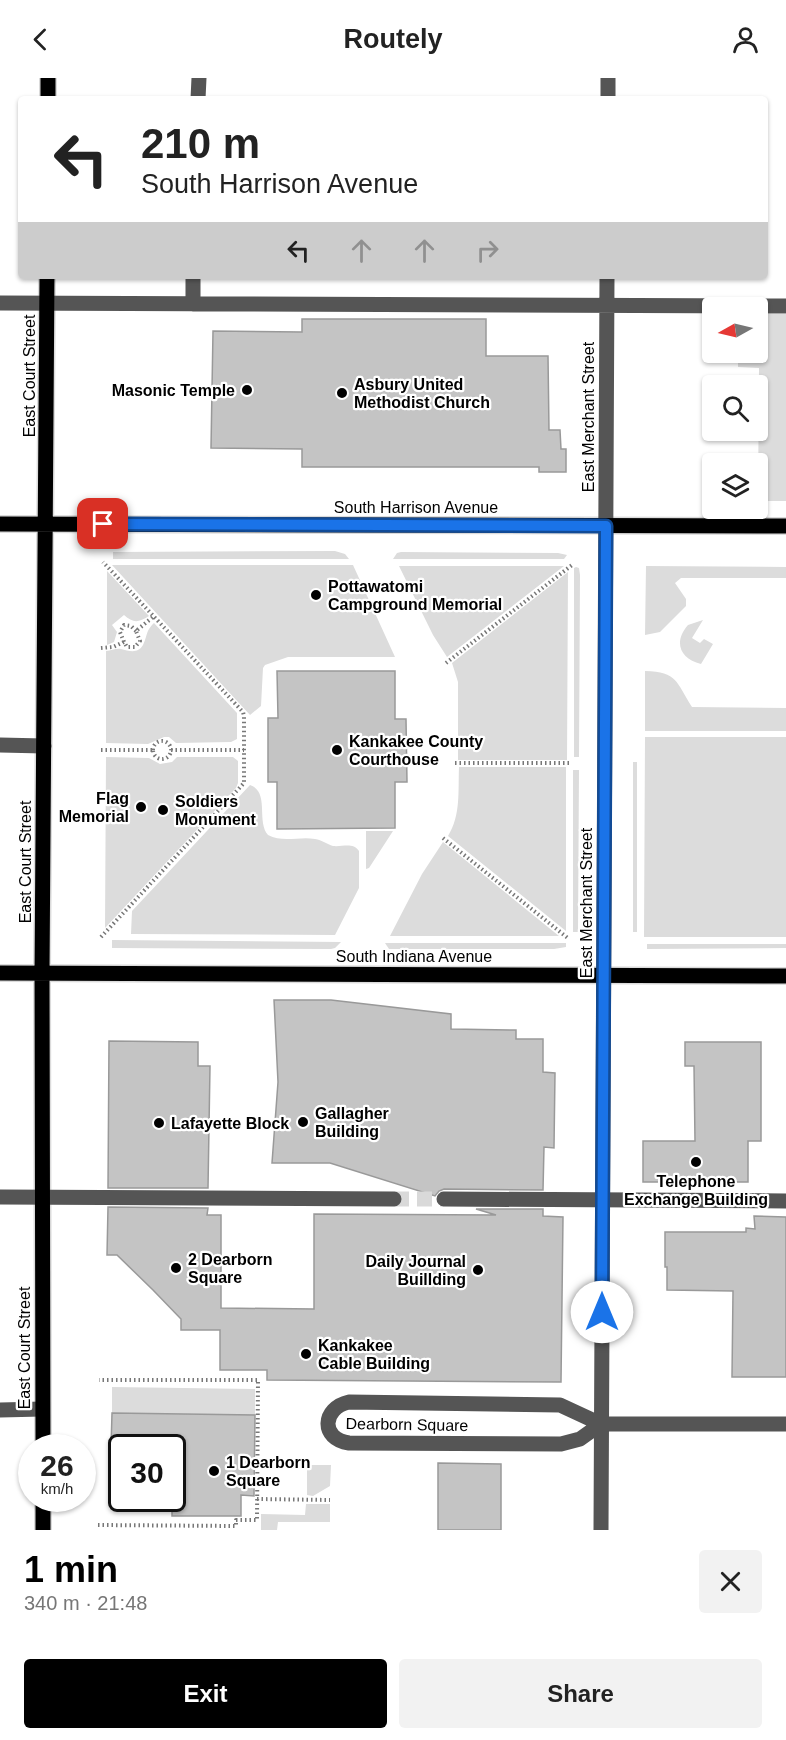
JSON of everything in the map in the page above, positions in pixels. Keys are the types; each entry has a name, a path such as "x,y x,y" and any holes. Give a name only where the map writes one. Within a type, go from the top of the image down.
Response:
{"main road":[{"path":"48,78 48,96"},
{"name":"East Court Street","path":"43,1434 42,973 47,279"},
{"name":"South Harrison Avenue","path":"0,524 786,526"},
{"name":"South Indiana Avenue","path":"0,973 786,976"},
{"path":"43,1512 43,1530"}],"street":[{"path":"198,96 199,78"},
{"path":"608,78 608,96"},
{"path":"193,304 194,279"},
{"name":"East Merchant Street","path":"601,1530 607,279"},
{"path":"0,303 786,306"},
{"path":"0,746 44,746"},
{"path":"0,1197 394,1199"},
{"path":"444,1199 786,1201"},
{"name":"Dearborn Square","path":"349,1402 560,1405 601,1424 580,1439 561,1444 349,1443 340,1442 334,1438 328,1425 332,1410 339,1404 349,1402"},
{"path":"0,1410 42,1409"},
{"path":"601,1424 786,1424"}],"path":[{"path":"101,937 244,783 243,712 103,562"},
{"path":"446,663 572,565"},
{"path":"136,632 154,616"},
{"path":"124,625 131,626 140,637 139,644 131,648 123,642 120,632 124,625"},
{"path":"101,648 113,647 123,642"},
{"path":"162,742 169,745 171,750 168,758 162,759 156,756 153,750 157,743 162,742"},
{"path":"101,750 153,750"},
{"path":"171,750 244,750"},
{"path":"456,763 571,763"},
{"path":"443,838 569,939"},
{"path":"98,1525 236,1526 236,1520 257,1520 258,1380 99,1380"},
{"path":"257,1499 330,1500"}],"shaded area":[{"path":"768,314 786,314 786,501 768,501 768,453 758,453 758,441 768,441 768,375 759,375 759,368 738,367 738,363 768,363"},
{"path":"335,551 345,554 349,559 113,559 113,552"},
{"path":"397,553 558,553 567,555 564,559 393,559"},
{"path":"112,565 353,565 395,657 288,657 265,665 261,706 250,715"},
{"path":"399,566 564,566 447,657 433,635"},
{"path":"646,566 786,567 786,578 681,578 675,583 686,599 686,606 660,632 645,635"},
{"path":"574,568 579,568 580,575 579,757 574,757"},
{"path":"107,571 149,616 136,621 124,615 112,625 117,632 114,642 107,645"},
{"path":"568,572 567,760 458,760 458,682 452,663"},
{"path":"703,620 692,638 700,643 704,639 713,644 701,664 694,662 684,654 680,643 683,631 688,625"},
{"path":"154,623 237,713 237,739 231,742 176,743 169,737 164,737 148,744 106,743 106,651 139,650"},
{"path":"645,671 670,676 679,685 692,707 786,708 786,731 645,731"},
{"path":"645,737 786,737 786,937 644,937"},
{"path":"106,757 149,758 160,764 172,762 177,757 233,757 238,761 238,783 236,788 105,928"},
{"path":"633,762 637,762 637,932 633,932"},
{"path":"459,767 566,767 566,931 448,836 457,811"},
{"path":"573,770 579,770 578,932 573,932"},
{"path":"250,785 260,794 263,822 268,835 280,839 315,839 333,846 351,846 359,851 359,888 335,935 131,934 132,911"},
{"path":"366,831 393,831 369,868 366,869"},
{"path":"443,842 559,936 390,936 422,874"},
{"path":"112,940 341,942 331,949 112,948"},
{"path":"385,943 566,943 566,947 554,949 389,949"},
{"path":"647,944 786,944 786,948 647,949"},
{"path":"112,1387 255,1389 255,1415 112,1413"},
{"path":"307,1465 331,1465 330,1486 313,1496 307,1495"},
{"path":"306,1504 330,1504 330,1522 278,1522 277,1530 261,1530 261,1514 305,1515"}],"building":[{"name":"Asbury United Methodist Church","path":"302,319 486,319 486,356 548,356 549,430 560,430 561,449 566,449 566,472 539,472 539,467 302,467 302,449 211,448 213,331 302,332"},
{"name":"Kankakee County Courthouse","path":"277,671 395,671 395,719 406,719 407,782 395,782 395,828 277,829 277,782 268,782 268,718 278,718"},
{"path":"274,1000 331,1000 451,1014 451,1029 516,1030 516,1039 543,1039 543,1072 555,1073 554,1148 544,1147 543,1190 444,1189 435,1196 330,1163 272,1163 278,1082"},
{"path":"109,1041 198,1042 198,1066 210,1066 208,1188 108,1188"},
{"path":"685,1042 761,1042 761,1141 748,1141 748,1182 643,1182 643,1141 695,1141 694,1066 685,1066"},
{"path":"108,1207 208,1208 207,1215 221,1215 221,1308 314,1309 314,1214 496,1215 476,1209 543,1209 543,1216 563,1217 561,1382 267,1380 267,1370 220,1370 220,1330 181,1330 181,1319 153,1290 117,1255 107,1255"},
{"path":"754,1216 786,1217 786,1377 732,1377 733,1291 667,1290 665,1232 746,1232 746,1228 755,1229"},
{"name":"1 Dearborn Square","path":"112,1413 255,1415 254,1496 241,1495 241,1516 172,1516 172,1512 186,1512 186,1434 111,1434"},
{"path":"438,1463 501,1464 501,1530 438,1530"}],"tunnel":[{"path":"394,1199 444,1199"}],"place":[{"name":"Masonic Temple","path":"247,390"},
{"name":"Asbury United Methodist Church","path":"342,393"},
{"name":"Pottawatomi Campground Memorial","path":"316,595"},
{"name":"Kankakee County Courthouse","path":"337,750"},
{"name":"Flag Memorial","path":"141,807"},
{"name":"Soldiers Monument","path":"163,810"},
{"name":"Gallagher Building","path":"303,1122"},
{"name":"Lafayette Block","path":"159,1123"},
{"name":"Telephone Exchange Building","path":"696,1162"},
{"name":"2 Dearborn Square","path":"176,1268"},
{"name":"Daily Journal Buillding","path":"478,1270"},
{"name":"Kankakee Cable Building","path":"306,1354"},
{"name":"1 Dearborn Square","path":"214,1471"}],"route":[{"path":"103,524 606,526 602,1312"}]}
